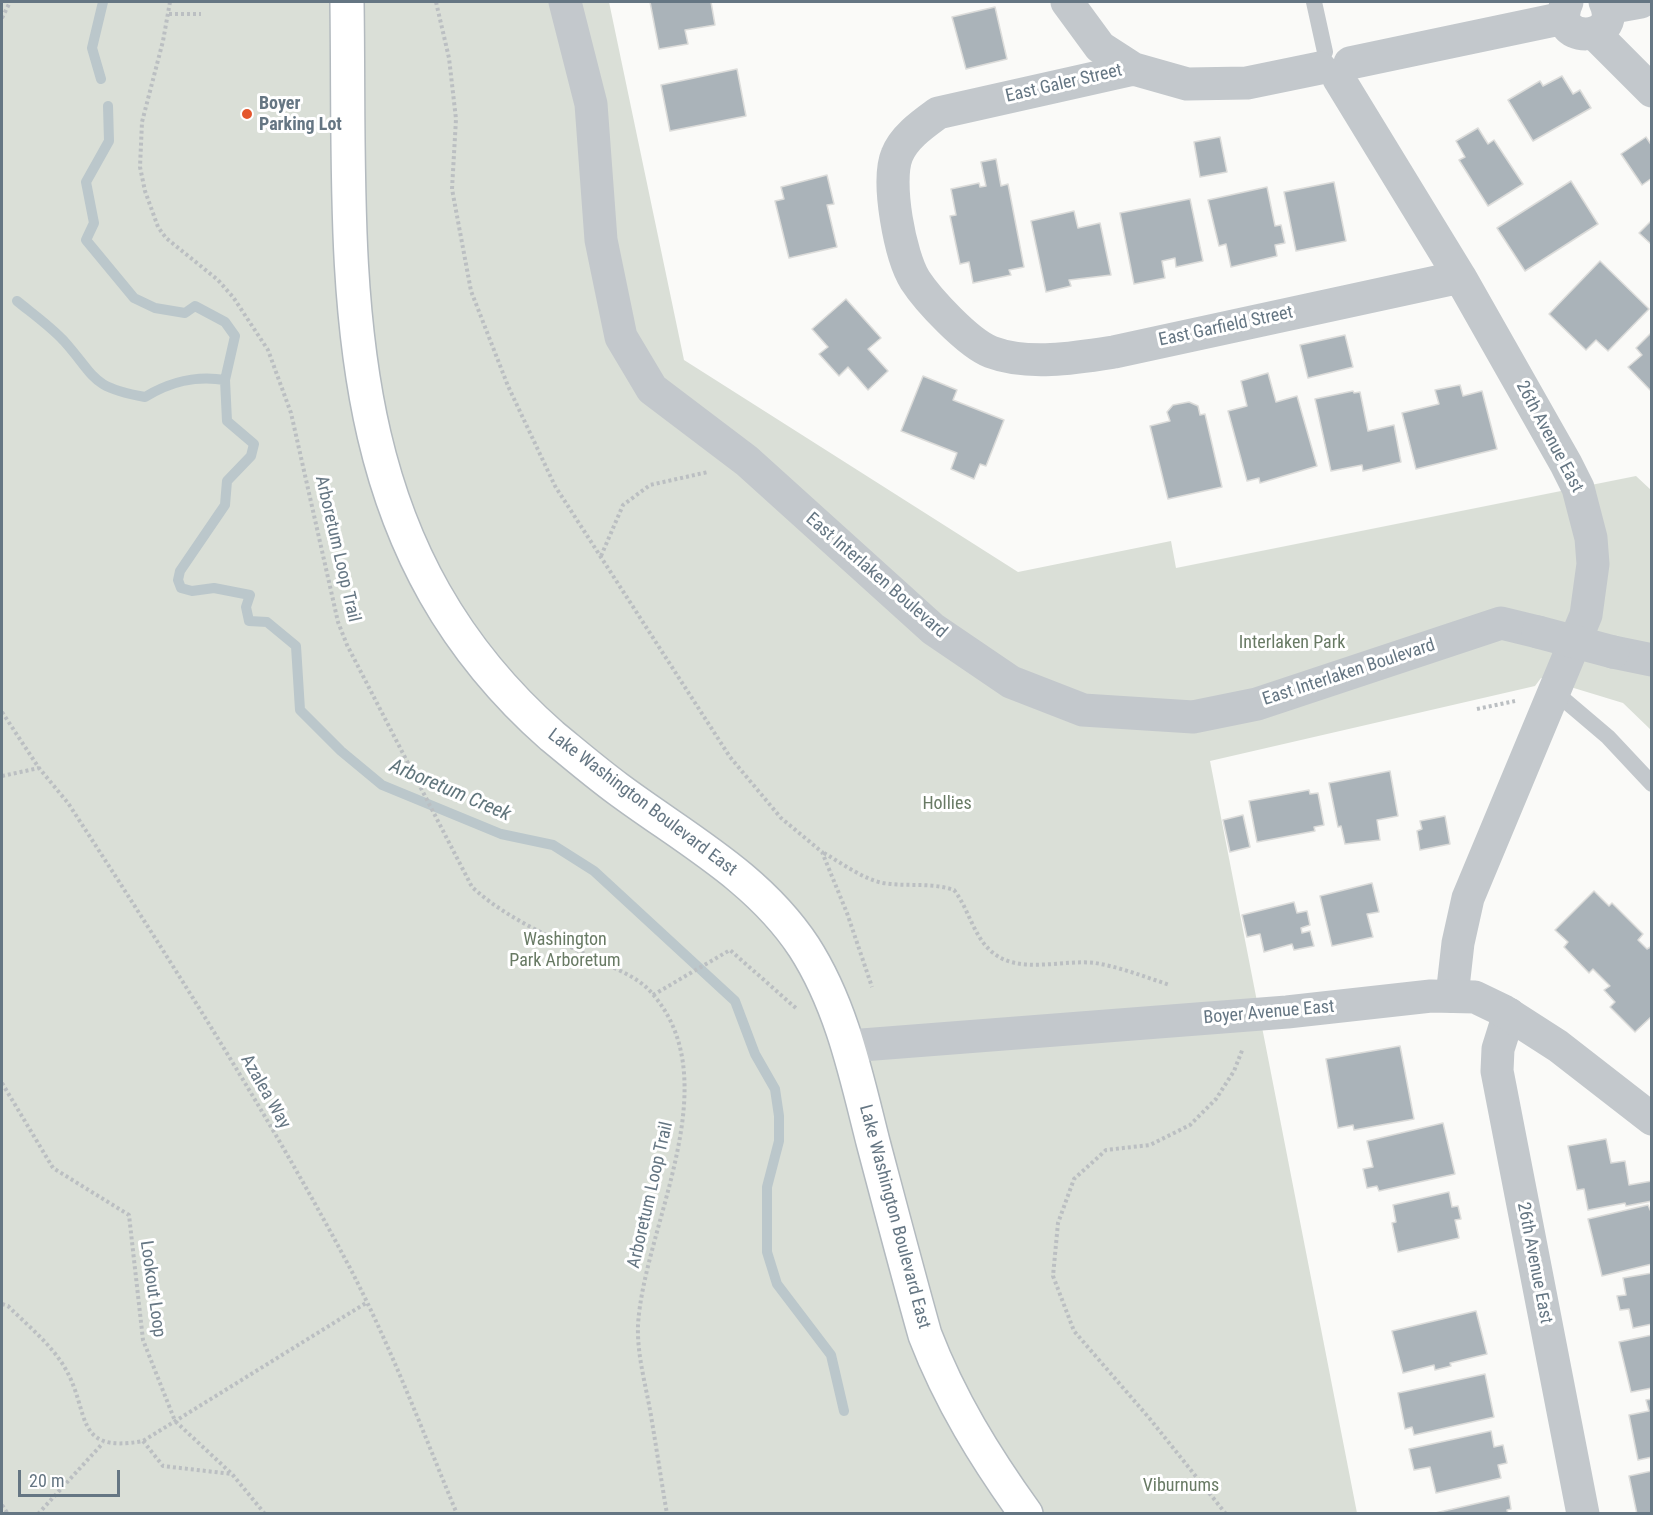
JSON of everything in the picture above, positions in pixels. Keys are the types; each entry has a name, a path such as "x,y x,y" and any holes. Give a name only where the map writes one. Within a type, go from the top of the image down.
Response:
{"main road":[{"name":"Lake Washington Boulevard East","path":"347,2 356,334 364,396 376,451 408,542 434,592 467,644 528,714 617,789 725,864 784,920 816,966 849,1046 925,1335 942,1379 959,1411 1026,1514"}],"street":[{"name":"East Interlaken Boulevard","path":"565,2 591,104 596,142 602,240 621,337 652,388 747,461 933,629 1011,682 1083,710 1193,717 1257,704 1501,623 1652,660"},
{"path":"1067,2 1100,47 1134,69"},
{"path":"1565,10 1570,28 1577,33 1602,14 1641,2"},
{"name":"East Galer Street","path":"991,352 976,343 945,314 914,279 895,220 892,184 897,155 916,129 938,113 1134,69 1186,84 1247,84 1334,66 1565,10"},
{"path":"1602,14 1652,91"},
{"name":"26th Avenue East","path":"1334,66 1460,277 1566,464 1586,512 1593,564 1586,615 1468,898 1458,943 1452,996"},
{"name":"East Garfield Street","path":"991,352 1027,358 1094,355 1460,277"},
{"name":"Boyer Avenue East","path":"849,1046 1287,1012 1452,996 1475,997 1509,1014 1558,1046 1652,1119"},
{"name":"26th Avenue East","path":"1509,1014 1498,1049 1497,1071 1583,1514"}],"lane":[{"path":"1314,2 1334,66"},
{"path":"1555,692 1608,737 1652,784"}],"path":[{"path":"2,18 10,2"},
{"name":"Arboretum Loop Trail","path":"170,2 142,122 140,167 145,191 158,227 166,238 218,280 233,297 268,350 291,413 338,622 347,645 403,750 458,864 472,887 505,914 637,981 653,995 674,1034 684,1078 682,1125 676,1164 645,1280 638,1322 642,1372 667,1514"},
{"path":"436,2 449,58 456,119 452,189 471,291 508,386 555,486 730,757 781,818 822,852 868,878 883,883 940,885 954,890 981,941 994,954 1008,961 1031,964 1093,963 1174,987"},
{"path":"169,14 201,14"},
{"path":"600,557 623,505 650,485 680,480 747,461"},
{"path":"1477,709 1524,699"},
{"name":"Azalea Way","path":"2,712 39,768 81,823 257,1102 351,1270 457,1514"},
{"path":"2,776 39,768"},
{"path":"822,852 847,913 872,987"},
{"path":"653,995 684,975 730,951 802,1014"},
{"path":"1226,1514 1150,1419 1074,1332 1053,1276 1058,1222 1074,1179 1106,1150 1150,1144 1190,1125 1216,1099 1234,1071 1245,1045"},
{"name":"Lookout Loop","path":"2,1083 52,1168 129,1215 143,1340 175,1421 232,1474 265,1514"},
{"path":"2,1304 8,1306 57,1356 66,1370 86,1423 93,1435 103,1443 124,1444 143,1441 366,1303"},
{"path":"143,1441 164,1466 232,1474"},
{"path":"38,1514 103,1443"},
{"path":"2,1505 8,1514"}],"green space":[{"name":"Washington Park Arboretum","path":"2,2 609,2 684,360 1018,572 1171,541 1176,568 1636,476 1651,490 1651,730 1623,703 1541,678 1535,686 1210,761 1357,1513 2,1514"}],"building":[{"path":"650,2 711,2 715,25 685,30 688,44 659,49"},
{"path":"995,7 1007,59 966,69 952,17"},
{"path":"737,69 746,116 670,131 661,85"},
{"path":"1562,76 1573,94 1580,90 1591,108 1533,141 1508,100 1540,81 1543,86"},
{"path":"1478,128 1488,144 1494,140 1523,184 1488,206 1459,160 1465,157 1456,141"},
{"path":"1220,137 1227,172 1200,177 1194,142"},
{"path":"1646,137 1652,146 1652,178 1642,185 1621,154"},
{"path":"996,159 1001,186 1008,184 1024,267 1009,270 1011,275 973,283 969,262 960,264 950,216 956,215 951,189 979,183 980,187 986,186 981,162"},
{"path":"827,175 834,204 827,205 837,247 789,258 775,201 784,199 781,187"},
{"path":"1571,181 1598,224 1525,271 1497,228"},
{"path":"1334,182 1346,241 1296,251 1284,192"},
{"path":"1267,187 1275,226 1281,225 1285,243 1275,245 1277,256 1231,267 1226,244 1219,246 1208,200"},
{"path":"1190,199 1203,261 1176,267 1175,258 1162,261 1165,278 1134,284 1120,213"},
{"path":"1074,211 1078,228 1100,223 1111,275 1069,280 1071,286 1046,292 1031,221"},
{"path":"1652,220 1652,245 1639,233"},
{"path":"1600,261 1649,309 1608,351 1596,340 1586,350 1549,314"},
{"path":"846,299 881,338 868,349 888,371 868,390 848,367 839,376 819,354 828,347 812,329"},
{"path":"1652,332 1652,392 1628,367 1642,355 1636,348"},
{"path":"1345,335 1353,367 1308,378 1300,345"},
{"path":"1268,373 1276,402 1297,396 1317,466 1260,483 1259,478 1247,481 1228,411 1247,406 1241,381"},
{"path":"923,376 957,390 953,400 1004,420 986,466 980,464 974,479 951,469 957,453 901,431"},
{"path":"1460,385 1463,396 1482,391 1497,449 1416,469 1402,413 1439,404 1435,390"},
{"path":"1353,391 1354,393 1360,392 1368,431 1394,425 1401,462 1363,471 1362,465 1331,471 1315,399"},
{"path":"1189,402 1198,406 1200,415 1205,414 1222,487 1168,499 1150,426 1170,421 1167,412 1173,405"},
{"path":"1390,771 1398,816 1377,820 1380,840 1345,844 1341,826 1338,827 1329,783"},
{"path":"1309,790 1310,794 1318,793 1324,825 1314,827 1315,831 1257,842 1249,801"},
{"path":"1243,815 1250,847 1230,852 1223,820"},
{"path":"1445,816 1450,844 1420,850 1417,831 1422,829 1420,821"},
{"path":"1372,883 1379,912 1367,914 1373,937 1332,946 1320,896"},
{"path":"1594,891 1609,906 1612,903 1643,934 1638,940 1647,949 1652,946 1652,1016 1635,1032 1610,1007 1615,1002 1604,990 1610,986 1593,969 1589,973 1564,947 1568,942 1555,930"},
{"path":"1294,902 1297,913 1307,911 1310,925 1301,928 1302,933 1310,931 1314,946 1294,950 1292,944 1264,952 1260,934 1247,937 1242,915"},
{"path":"1400,1046 1414,1119 1354,1130 1353,1125 1338,1128 1326,1059"},
{"path":"1443,1123 1455,1174 1379,1191 1377,1186 1367,1188 1363,1169 1373,1167 1367,1141"},
{"path":"1606,1139 1611,1163 1625,1161 1629,1185 1652,1181 1652,1201 1588,1210 1584,1189 1577,1190 1568,1146"},
{"path":"1449,1192 1452,1207 1458,1206 1461,1219 1455,1220 1459,1238 1398,1252 1392,1223 1396,1222 1393,1205"},
{"path":"1648,1205 1652,1214 1652,1264 1602,1276 1588,1219"},
{"path":"1652,1273 1652,1324 1633,1328 1629,1309 1620,1310 1617,1296 1626,1295 1623,1278"},
{"path":"1476,1311 1487,1354 1450,1363 1451,1366 1435,1370 1434,1365 1403,1373 1392,1331"},
{"path":"1652,1335 1652,1388 1631,1392 1619,1342"},
{"path":"1485,1374 1494,1417 1414,1435 1412,1427 1405,1429 1398,1393"},
{"path":"1652,1399 1652,1457 1638,1460 1629,1415 1649,1411 1646,1400"},
{"path":"1491,1431 1494,1447 1503,1445 1507,1463 1498,1465 1501,1478 1436,1493 1430,1467 1414,1470 1409,1449"},
{"path":"1652,1471 1652,1514 1637,1514 1629,1476"},
{"path":"1509,1496 1511,1509 1507,1510 1508,1514 1431,1514"}],"waterway":[{"name":"Arboretum Creek","path":"101,79 92,48 103,2"},
{"name":"Arboretum Creek","path":"108,106 109,141 86,182 94,223 86,240 134,298 155,308 185,313 195,306 225,322 235,336 225,380 227,421 254,444 251,456 227,481 225,505 180,571 178,580 181,588 192,591 214,588 250,595 246,607 249,621 267,622 296,646 300,710 341,751 382,785 501,834 553,845 594,871 735,1001 755,1054 775,1089 779,1116 779,1141 767,1187 767,1252 777,1284 831,1355 844,1411"},
{"path":"17,301 59,336 96,379 114,389 145,397 164,387 183,381 203,378 225,380"}],"place":[{"name":"Boyer Parking Lot","path":"247,114"}],"park label":[{"name":"Interlaken Park","path":"1292,643"},
{"name":"Hollies","path":"947,804"},
{"name":"Viburnums","path":"1181,1486"}]}
